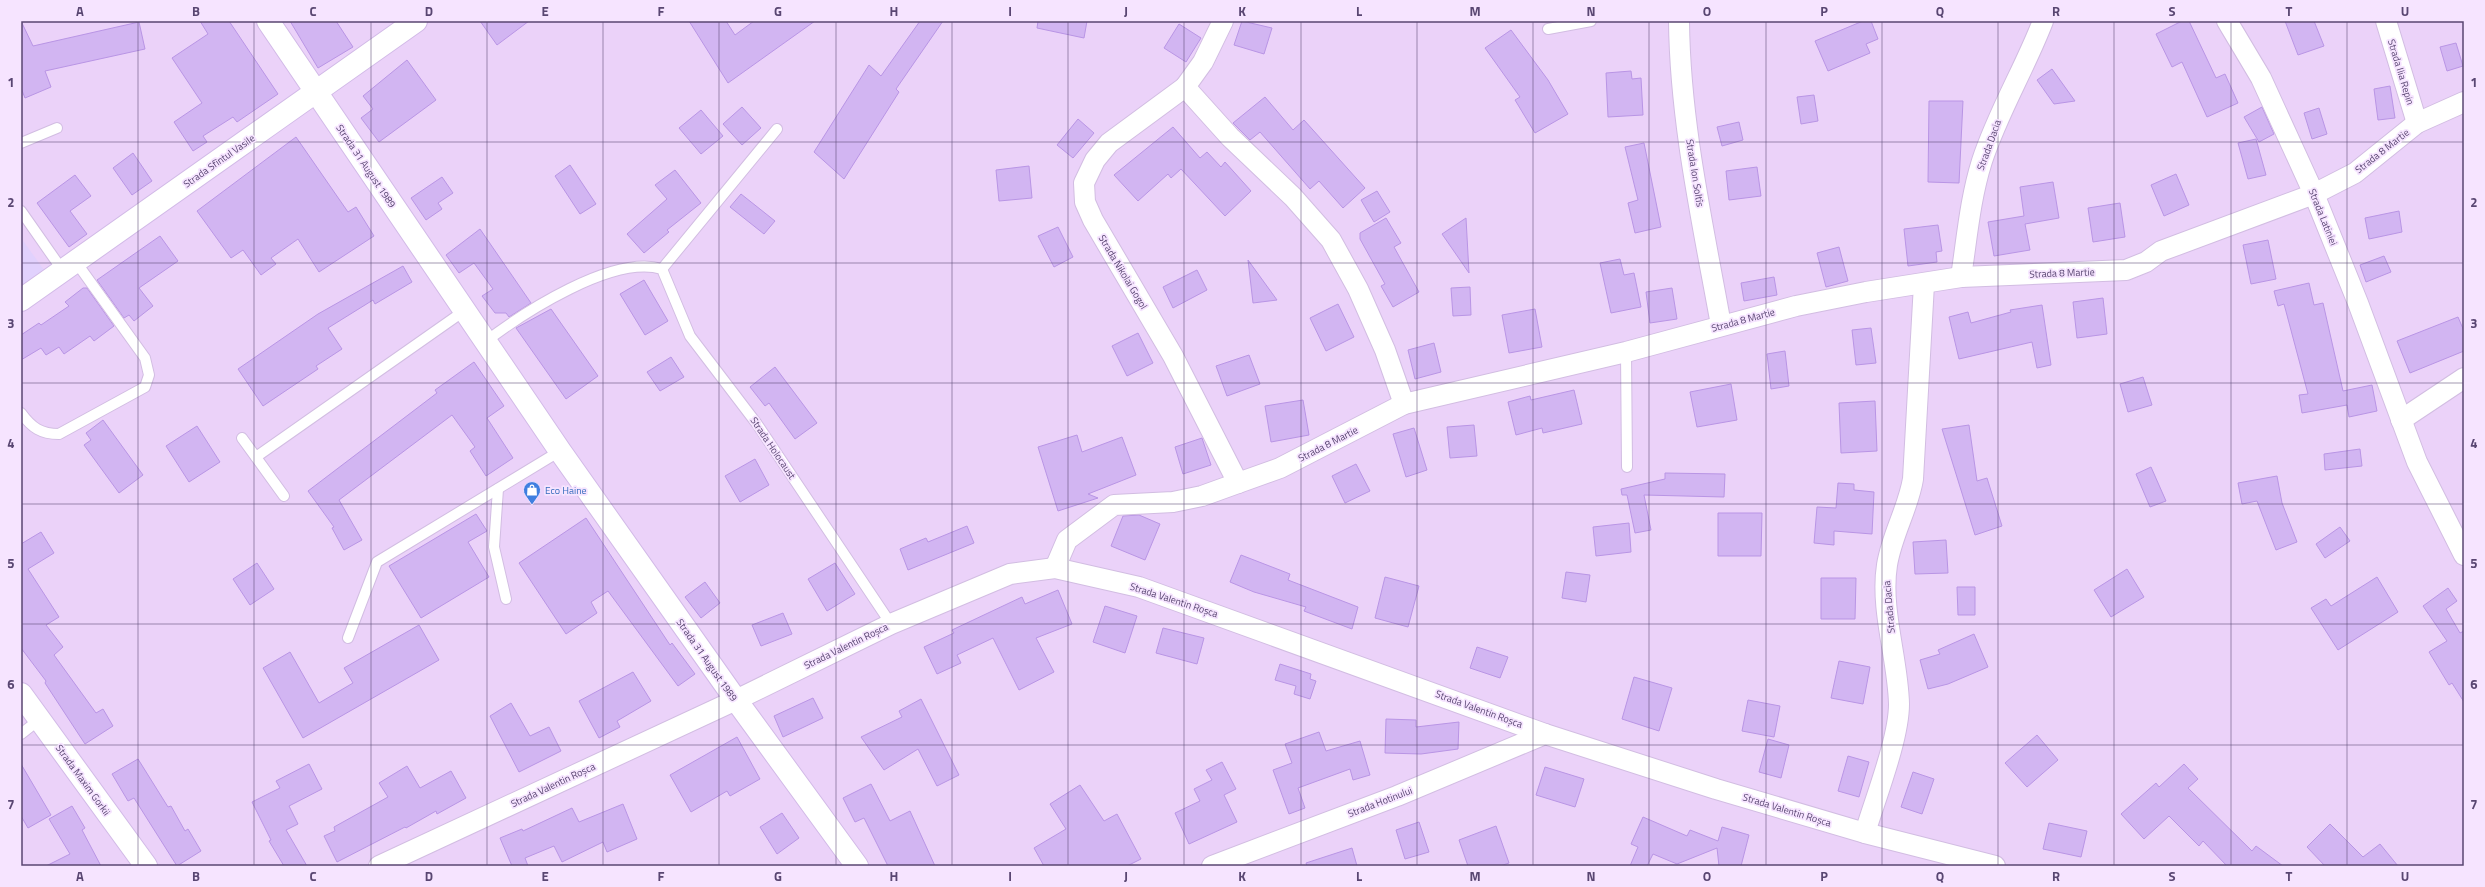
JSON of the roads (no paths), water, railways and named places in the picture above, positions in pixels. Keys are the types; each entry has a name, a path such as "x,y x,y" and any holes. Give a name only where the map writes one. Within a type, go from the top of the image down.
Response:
{"street":[{"name":"Strada 31 August 1989","path":"268,21 560,451 736,700 857,866"},
{"name":"Strada Sfîntul Vasile","path":"21,300 416,21"},
{"name":"Strada Nikolai Gogol","path":"1223,21 1202,62 1185,87 1109,143 1095,160 1084,183 1085,202 1093,220 1173,356 1238,483"},
{"name":"Strada Ion Soltîs","path":"1679,21 1679,58 1687,118 1721,325"},
{"name":"Strada Dacia","path":"1961,277 1973,195 1983,160 2005,103 2043,21"},
{"name":"Strada Latiniei","path":"2227,21 2261,78 2314,194 2428,487 2464,555"},
{"name":"Strada Ilia Repin","path":"2386,21 2416,123"},
{"path":"1185,87 1230,137 1293,197 1331,240 1358,289 1385,350 1404,404"},
{"name":"Strada 8 Martie","path":"1055,568 1066,540 1114,505 1173,502 1202,496 1280,468 1404,404 1626,352 1721,325 1850,295 1961,277 2126,270 2146,262 2161,251 2314,194 2355,173 2416,123 2464,102"},
{"name":"Strada Dacia","path":"1865,833 1894,734 1899,706 1886,588 1887,566 1895,530 1910,499 1913,478 1924,284"},
{"path":"2401,420 2464,378"},
{"name":"Strada Valentin Roșca","path":"379,866 736,700 892,624 1010,574 1055,568 1139,587 1546,734 1716,789 1865,833 1996,866"},
{"name":"Strada Maxim Gorkii","path":"21,694 146,866"},
{"name":"Strada Hotinului","path":"1212,866 1397,796 1546,734"}],"lane":[{"path":"1548,28 1591,21"},
{"path":"21,142 57,128"},
{"path":"485,342 515,319 598,275 650,265 662,269 777,129"},
{"path":"21,210 145,358 149,375 145,387 59,434 45,434 31,426 21,413"},
{"name":"Strada Holocaust","path":"662,269 690,336 758,424 892,624"},
{"path":"256,457 464,311"},
{"path":"1626,352 1627,467"},
{"path":"242,438 284,496"},
{"path":"348,638 377,562 560,451"},
{"path":"498,489 494,547 506,599"},
{"path":"21,734 40,719"}],"place":[{"name":"Eco Haine","path":"532,505"}]}
